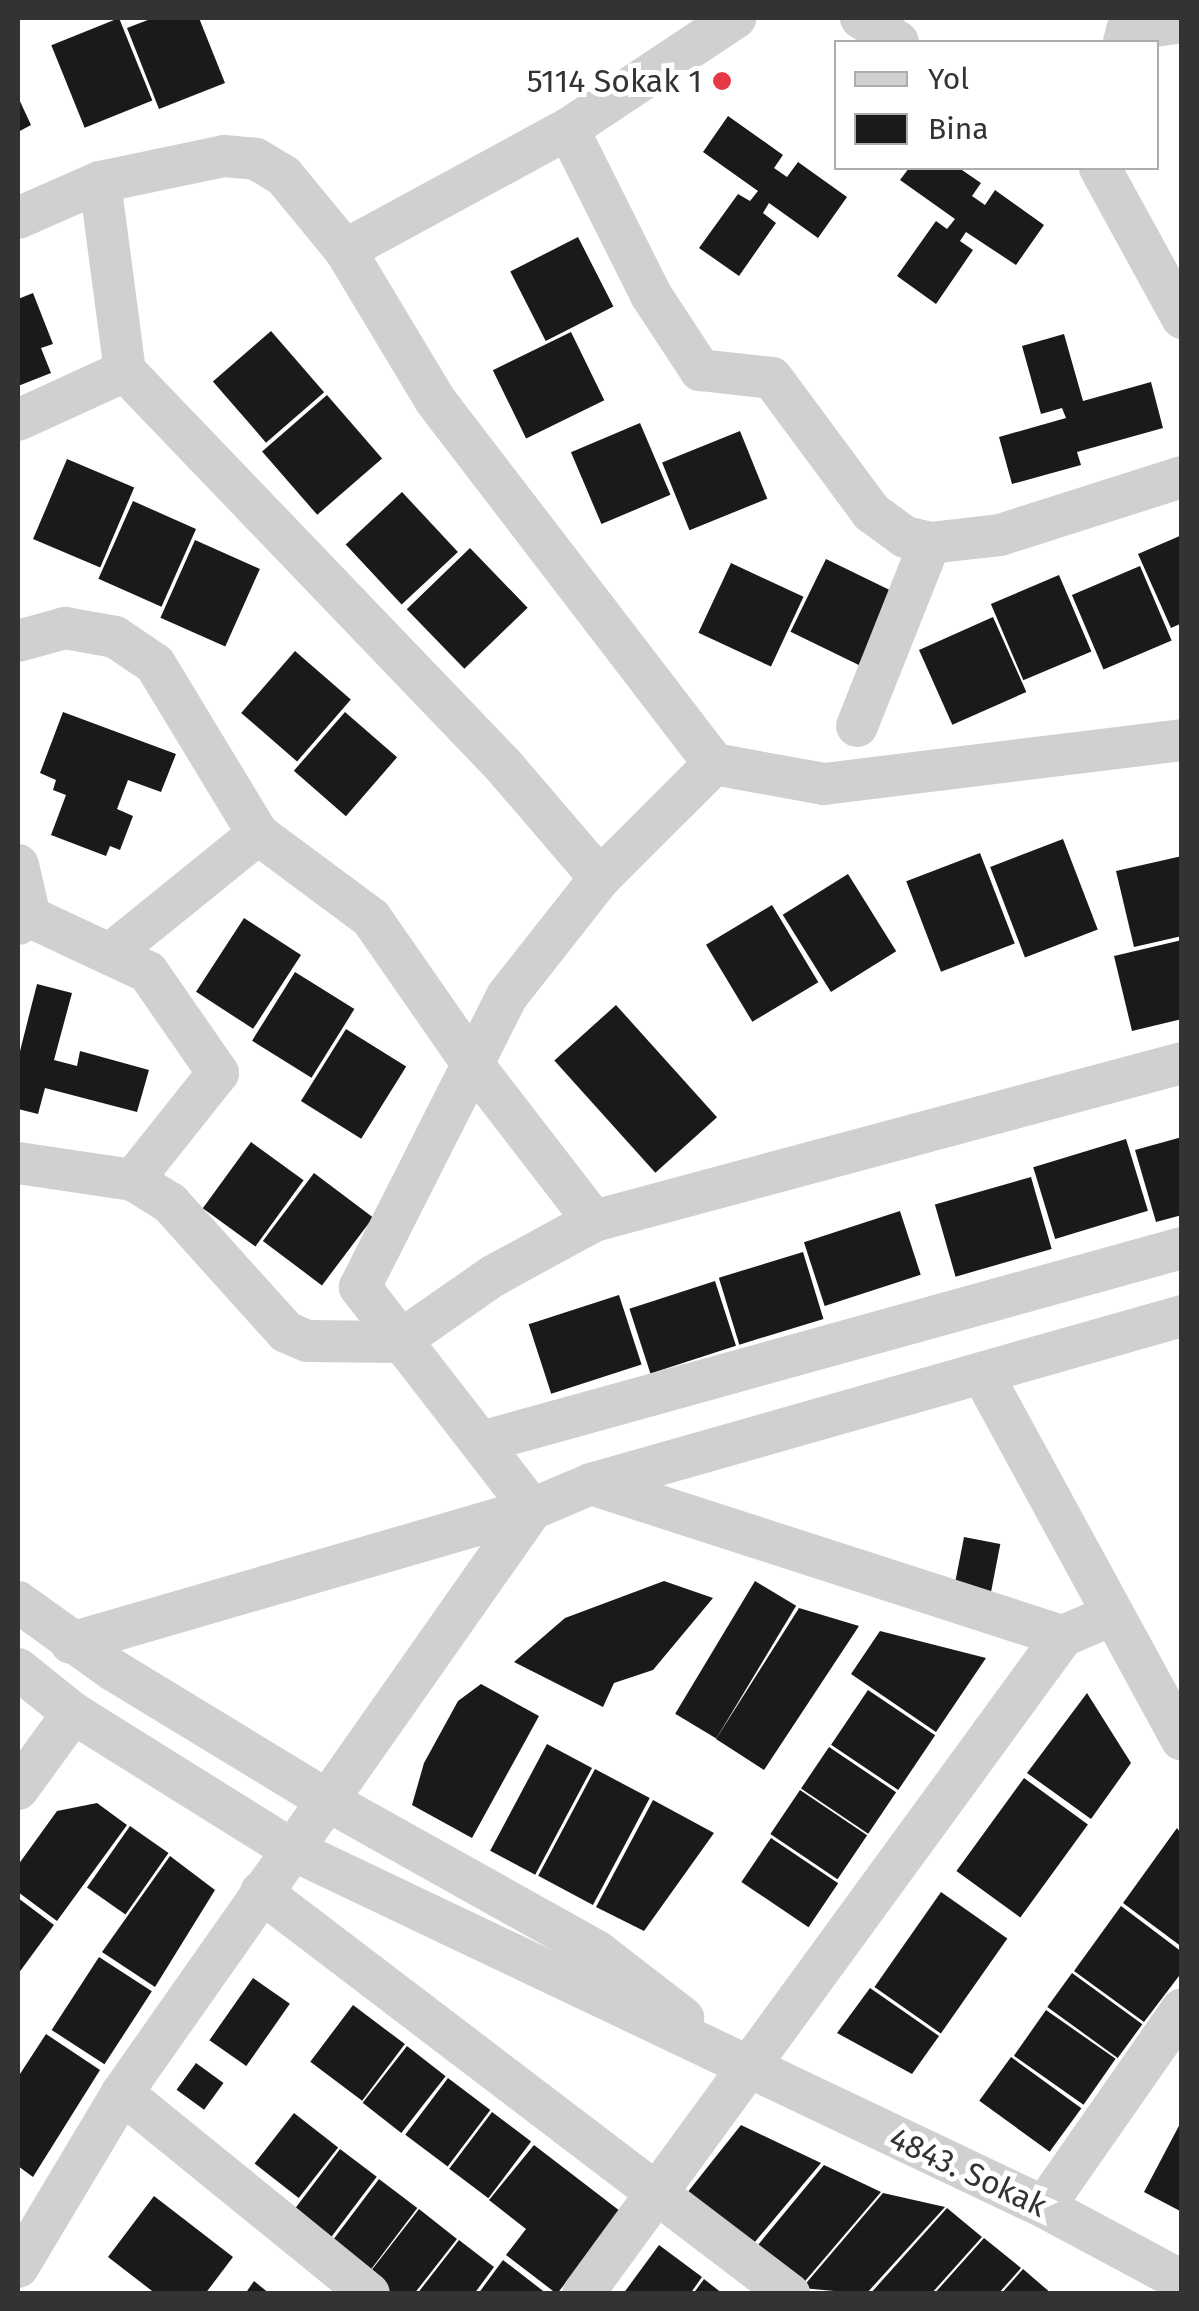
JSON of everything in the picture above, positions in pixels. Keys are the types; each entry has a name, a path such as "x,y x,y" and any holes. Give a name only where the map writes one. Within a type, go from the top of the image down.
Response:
{"street":[{"path":"345,250 568,129 735,18"},
{"path":"861,18 895,40"},
{"path":"1124,30 1182,22"},
{"path":"568,129 650,295 700,370 772,378 871,512 905,536 930,543 1000,535 1182,477"},
{"path":"18,218 100,182 224,156 256,159 284,176 345,250 434,400 714,764 824,784 1182,740"},
{"path":"1101,170 1182,318"},
{"path":"100,182 125,371 503,764 600,878"},
{"path":"18,420 125,371"},
{"path":"858,726 930,543"},
{"path":"18,641 65,628 115,637 155,664 258,834 371,918 470,1062 594,1221"},
{"path":"532,1509 485,1442 398,1342 360,1286 506,996 600,878 714,764"},
{"path":"110,954 258,834"},
{"path":"18,865 24,921 148,972 218,1073 133,1180"},
{"path":"18,1163 133,1180 170,1203 286,1332 307,1342 398,1342 492,1276 594,1221 1182,1063"},
{"path":"485,1442 1182,1248"},
{"path":"71,1643 532,1509 591,1484 984,1377 1182,1316"},
{"path":"984,1377 1182,1740"},
{"path":"591,1484 1062,1636"},
{"path":"18,2267 33,2207 122,2093 291,1849 330,1802 532,1509"},
{"path":"18,1602 71,1643 330,1802 598,1952 750,2070"},
{"path":"583,2294 750,2070 1062,1636 1112,1615"},
{"path":"18,1669 73,1713 291,1849 750,2070"},
{"path":"18,1789 73,1713"},
{"path":"262,1892 658,2189 789,2294"},
{"path":"1044,2207 1182,2010"},
{"name":"4843. Sokak","path":"750,2070 1044,2207 1182,2280"},
{"path":"122,2093 369,2294"}],"building":[{"path":"119,18 152,101 85,128 51,45"},
{"path":"153,18 199,18 225,83 159,109 127,28"},
{"path":"18,97 31,125 18,132"},
{"path":"728,116 783,155 774,168 787,177 798,162 847,197 818,238 769,203 763,213 776,223 739,276 699,248 738,194 750,201 758,191 703,152"},
{"path":"908,170 962,170 981,183 972,196 985,205 995,190 1044,225 1016,265 966,232 960,241 973,250 936,304 897,276 936,221 947,229 955,219 900,180"},
{"path":"578,237 613,306 546,341 510,272"},
{"path":"33,293 53,344 41,348 51,373 18,386 18,299"},
{"path":"271,331 324,392 266,443 213,382"},
{"path":"571,332 604,400 526,438 493,370"},
{"path":"1064,334 1083,401 1151,382 1163,428 1077,452 1081,465 1012,484 999,437 1066,418 1062,408 1041,414 1022,346"},
{"path":"327,395 382,458 317,515 262,451"},
{"path":"640,423 670,495 601,524 571,452"},
{"path":"740,431 767,499 689,530 662,462"},
{"path":"67,459 134,488 100,568 33,539"},
{"path":"402,492 458,552 402,604 346,545"},
{"path":"133,501 196,529 161,607 98,579"},
{"path":"1182,535 1182,623 1171,628 1138,554"},
{"path":"195,540 260,569 225,647 160,618"},
{"path":"470,548 528,608 464,669 407,609"},
{"path":"826,559 894,592 859,665 790,632"},
{"path":"731,563 804,597 771,667 698,633"},
{"path":"1140,566 1172,641 1104,669 1072,595"},
{"path":"1059,575 1091,651 1023,680 991,604"},
{"path":"993,617 1026,692 952,725 919,650"},
{"path":"295,651 351,700 297,761 241,713"},
{"path":"63,712 176,754 161,792 128,780 117,809 133,816 120,850 110,846 106,856 51,835 66,795 53,790 56,780 40,773"},
{"path":"345,712 397,757 346,816 294,771"},
{"path":"1063,839 1098,930 1025,958 990,867"},
{"path":"980,853 1015,944 941,972 906,881"},
{"path":"1182,856 1182,936 1134,947 1116,871"},
{"path":"848,874 896,951 831,992 783,915"},
{"path":"772,905 818,982 752,1022 706,945"},
{"path":"244,918 301,955 253,1029 196,992"},
{"path":"1182,940 1182,1019 1132,1031 1114,956"},
{"path":"295,972 354,1009 311,1078 252,1041"},
{"path":"37,984 72,993 54,1060 77,1066 80,1051 149,1070 137,1112 45,1088 38,1114 18,1109 18,1059"},
{"path":"616,1005 717,1117 655,1173 554,1061"},
{"path":"346,1029 406,1067 361,1139 301,1101"},
{"path":"1182,1137 1182,1215 1156,1222 1135,1150"},
{"path":"1126,1139 1148,1211 1055,1239 1033,1167"},
{"path":"251,1142 304,1180 255,1247 203,1208"},
{"path":"314,1173 373,1218 322,1285 263,1241"},
{"path":"1031,1177 1052,1249 956,1277 935,1205"},
{"path":"900,1211 921,1275 825,1306 804,1242"},
{"path":"803,1252 823,1319 739,1345 719,1278"},
{"path":"715,1281 736,1346 650,1373 629,1309"},
{"path":"619,1295 642,1364 551,1394 529,1324"},
{"path":"964,1537 1000,1544 991,1593 954,1586"},
{"path":"664,1581 713,1598 653,1670 614,1683 603,1707 514,1662 565,1618"},
{"path":"755,1581 796,1606 716,1739 675,1714"},
{"path":"799,1608 859,1626 764,1770 716,1739"},
{"path":"880,1631 986,1658 936,1732 851,1674"},
{"path":"481,1684 539,1716 472,1838 412,1805 424,1763 458,1701"},
{"path":"868,1690 935,1735 898,1790 831,1745"},
{"path":"1087,1693 1131,1763 1091,1819 1027,1773"},
{"path":"547,1744 592,1768 535,1875 490,1851"},
{"path":"829,1747 896,1792 868,1834 801,1788"},
{"path":"595,1769 650,1798 593,1905 538,1876"},
{"path":"1024,1778 1088,1824 1020,1917 956,1871"},
{"path":"800,1790 867,1835 838,1879 770,1834"},
{"path":"653,1800 714,1833 644,1931 596,1907"},
{"path":"97,1803 127,1825 57,1921 18,1892 18,1865 57,1811"},
{"path":"130,1826 169,1853 125,1914 87,1887"},
{"path":"1177,1828 1182,1835 1182,1947 1123,1903"},
{"path":"771,1838 838,1883 809,1927 741,1882"},
{"path":"170,1856 215,1890 155,1987 102,1952"},
{"path":"941,1892 1007,1938 941,2033 874,1987"},
{"path":"18,1898 54,1925 18,1974"},
{"path":"1121,1906 1182,1952 1182,1972 1144,2022 1074,1971"},
{"path":"99,1957 152,1991 104,2064 52,2030"},
{"path":"1072,1973 1142,2024 1118,2058 1047,2007"},
{"path":"253,1978 290,2004 246,2066 209,2040"},
{"path":"870,1988 939,2036 912,2074 837,2033"},
{"path":"353,2005 405,2044 362,2101 310,2062"},
{"path":"1046,2010 1116,2059 1084,2105 1014,2056"},
{"path":"46,2034 100,2070 33,2177 18,2166 18,2077"},
{"path":"407,2046 446,2076 401,2133 363,2103"},
{"path":"1011,2057 1081,2108 1050,2152 979,2101"},
{"path":"196,2063 224,2083 204,2110 177,2090"},
{"path":"448,2078 490,2110 448,2167 405,2135"},
{"path":"492,2112 531,2141 488,2198 449,2169"},
{"path":"294,2113 338,2147 299,2198 255,2163"},
{"path":"1182,2120 1182,2212 1144,2192"},
{"path":"741,2125 821,2163 749,2249 683,2198"},
{"path":"534,2145 620,2211 557,2294 506,2255 526,2229 489,2200"},
{"path":"340,2149 377,2177 326,2244 289,2216"},
{"path":"824,2165 881,2192 800,2287 753,2251"},
{"path":"379,2179 417,2208 367,2275 328,2246"},
{"path":"883,2193 945,2207 866,2294 802,2288"},
{"path":"154,2196 233,2257 205,2294 156,2294 108,2257"},
{"path":"947,2208 982,2237 931,2294 870,2294"},
{"path":"419,2209 457,2239 414,2294 391,2294 367,2276"},
{"path":"984,2238 1021,2268 998,2294 934,2294"},
{"path":"459,2240 494,2267 474,2294 417,2294"},
{"path":"659,2245 702,2277 690,2294 623,2294"},
{"path":"503,2260 547,2294 478,2294"},
{"path":"1023,2269 1052,2294 1001,2294"},
{"path":"704,2279 723,2294 693,2294"},
{"path":"254,2281 270,2294 245,2294"}],"place":[{"name":"5114 Sokak 1","path":"722,81"}]}
